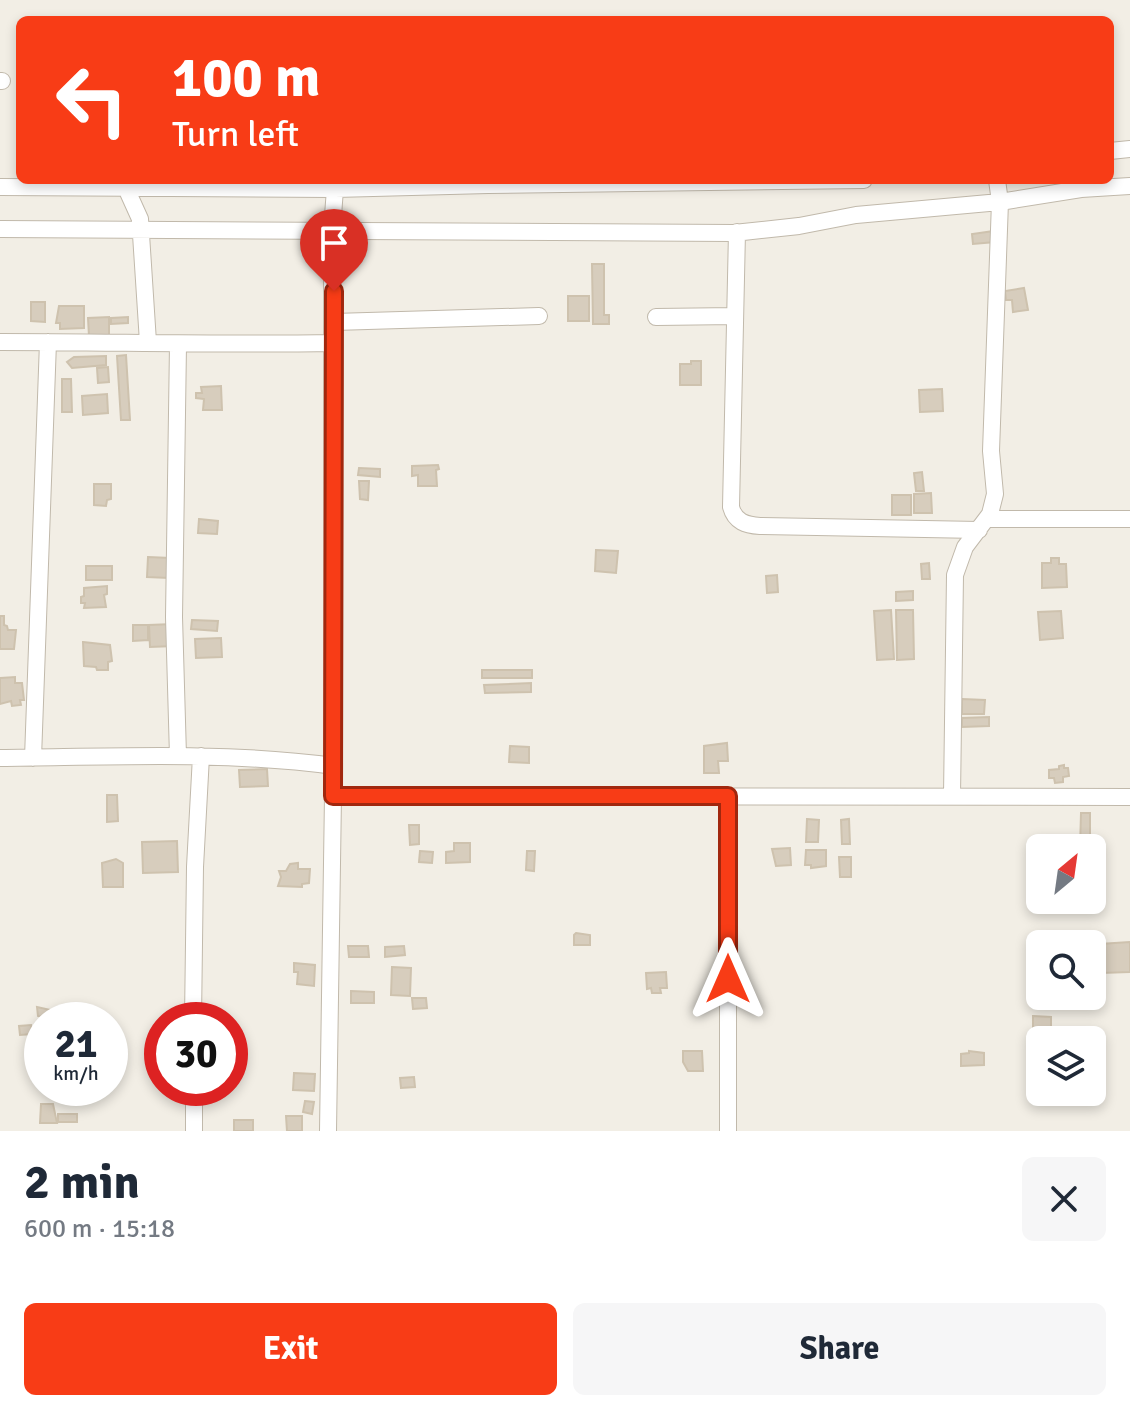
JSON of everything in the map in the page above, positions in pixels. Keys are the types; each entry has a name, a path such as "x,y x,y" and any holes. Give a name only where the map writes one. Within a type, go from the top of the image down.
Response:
{"street":[{"path":"0,187 335,189 629,184"},
{"path":"952,796 955,575 965,547 983,524 995,494 991,451 1000,202 998,184"},
{"path":"0,229 737,232 799,226 856,215 1130,186"},
{"path":"126,188 141,230 148,342"},
{"path":"328,1131 334,766 332,229 335,189"},
{"path":"737,232 731,507 735,517 747,525 760,526 1130,519"},
{"path":"334,322 539,316"},
{"path":"656,317 735,316"},
{"path":"0,342 148,342 178,345 334,343"},
{"path":"33,758 48,342"},
{"path":"178,345 174,617 178,756"},
{"path":"0,758 201,756 334,766"},
{"path":"193,1002 195,867 201,756"},
{"path":"333,796 1130,797"},
{"path":"728,796 728,1131"},
{"path":"194,1106 194,1131"}],"building":[{"path":"994,231 995,242 973,244 972,234"},
{"path":"592,264 604,264 604,315 609,315 609,324 593,324"},
{"path":"1024,288 1028,310 1013,312 1012,300 1006,300 1005,291"},
{"path":"568,296 589,296 589,321 568,321"},
{"path":"31,302 45,302 45,322 31,321"},
{"path":"59,306 84,306 84,328 60,329 60,323 56,323"},
{"path":"109,317 109,336 89,336 88,318"},
{"path":"128,317 128,323 111,324 111,318"},
{"path":"126,355 130,420 121,420 117,356"},
{"path":"106,356 106,365 72,368 67,362 74,357"},
{"path":"691,361 701,361 701,385 680,385 680,364 691,364"},
{"path":"108,367 109,382 98,383 97,368"},
{"path":"62,379 71,379 72,412 62,412"},
{"path":"221,386 222,410 203,410 204,399 196,398 196,393 202,393 201,387"},
{"path":"942,389 943,411 920,412 919,390"},
{"path":"107,394 108,413 83,415 82,396"},
{"path":"438,465 437,486 418,486 418,475 412,476 412,466"},
{"path":"359,468 380,469 380,477 358,475"},
{"path":"922,472 924,491 916,491 914,473"},
{"path":"359,481 369,481 368,500 360,499"},
{"path":"94,484 111,484 111,499 107,500 106,506 94,505"},
{"path":"931,493 932,513 914,513 914,494"},
{"path":"892,495 911,495 911,515 892,515"},
{"path":"199,519 218,521 217,534 198,533"},
{"path":"596,550 618,551 616,573 595,571"},
{"path":"148,557 170,558 169,578 147,577"},
{"path":"1051,558 1059,558 1059,564 1066,564 1067,587 1042,588 1042,563 1051,563"},
{"path":"929,563 930,579 922,579 921,564"},
{"path":"86,566 112,566 112,580 86,580"},
{"path":"777,575 778,592 767,593 766,576"},
{"path":"107,586 107,594 104,595 106,607 84,608 81,597 84,596 84,588"},
{"path":"913,591 913,600 896,601 896,592"},
{"path":"891,610 894,659 877,660 874,611"},
{"path":"896,610 913,610 914,659 897,660"},
{"path":"1061,611 1063,638 1040,640 1038,612"},
{"path":"0,616 4,616 4,625 8,630 16,630 14,649 0,649"},
{"path":"192,620 218,621 217,631 191,629"},
{"path":"173,624 174,646 150,647 149,625"},
{"path":"133,625 148,625 148,640 133,641"},
{"path":"221,638 222,657 196,658 195,639"},
{"path":"83,642 110,645 112,661 108,662 108,670 84,666"},
{"path":"482,670 532,670 532,678 482,678"},
{"path":"15,677 15,683 22,683 24,700 20,700 21,705 12,706 11,701 0,704 0,678"},
{"path":"531,683 531,692 485,693 484,685"},
{"path":"962,699 985,700 984,714 962,714"},
{"path":"989,717 989,726 962,727 962,718"},
{"path":"727,743 728,761 718,761 719,773 704,773 704,746"},
{"path":"510,746 529,747 529,763 509,762"},
{"path":"1064,765 1068,768 1069,776 1063,777 1063,782 1055,783 1054,778 1049,778 1049,770"},
{"path":"267,769 268,786 240,787 239,770"},
{"path":"107,795 117,795 118,821 107,822"},
{"path":"1081,813 1090,813 1090,834 1080,834"},
{"path":"807,819 819,820 818,842 806,842"},
{"path":"849,819 850,844 842,844 841,820"},
{"path":"409,825 419,825 419,844 410,845"},
{"path":"177,841 178,872 143,873 142,842"},
{"path":"454,843 470,843 470,862 446,863 446,852 454,851"},
{"path":"790,848 791,865 776,866 772,849"},
{"path":"806,850 826,850 826,866 811,868 811,865 805,865"},
{"path":"420,851 433,852 432,863 419,862"},
{"path":"527,851 535,851 534,871 526,870"},
{"path":"839,857 851,857 851,877 840,877"},
{"path":"116,859 123,863 123,887 103,887 102,863"},
{"path":"298,863 298,869 310,869 309,883 302,884 302,887 278,886 279,871 286,871 290,864"},
{"path":"576,933 590,935 590,945 574,945"},
{"path":"1130,942 1130,972 1106,973 1106,944"},
{"path":"348,946 368,946 369,957 349,957"},
{"path":"404,946 405,955 385,957 385,947"},
{"path":"294,963 315,965 314,986 297,984 298,972 294,972"},
{"path":"392,967 411,968 410,996 391,995"},
{"path":"666,972 667,988 660,988 661,993 652,993 651,988 647,989 646,973"},
{"path":"351,991 374,992 374,1003 351,1003"},
{"path":"412,998 426,998 427,1008 413,1009"},
{"path":"1033,1016 1051,1017 1051,1026 1033,1026"},
{"path":"19,1026 24,1026 24,1035 20,1035"},
{"path":"683,1051 702,1051 703,1071 688,1071 683,1062"},
{"path":"969,1051 984,1053 984,1065 961,1066 961,1054"},
{"path":"294,1073 315,1074 314,1091 293,1090"},
{"path":"414,1077 415,1087 401,1088 400,1078"},
{"path":"305,1101 314,1102 312,1114 303,1112"},
{"path":"41,1106 53,1106 57,1123 40,1123"},
{"path":"58,1114 77,1114 77,1122 58,1122"},
{"path":"286,1116 302,1116 302,1131 287,1131"},
{"path":"234,1120 253,1120 253,1131 234,1131"}],"route":[{"path":"334,291 333,796 728,796 728,979"}]}
